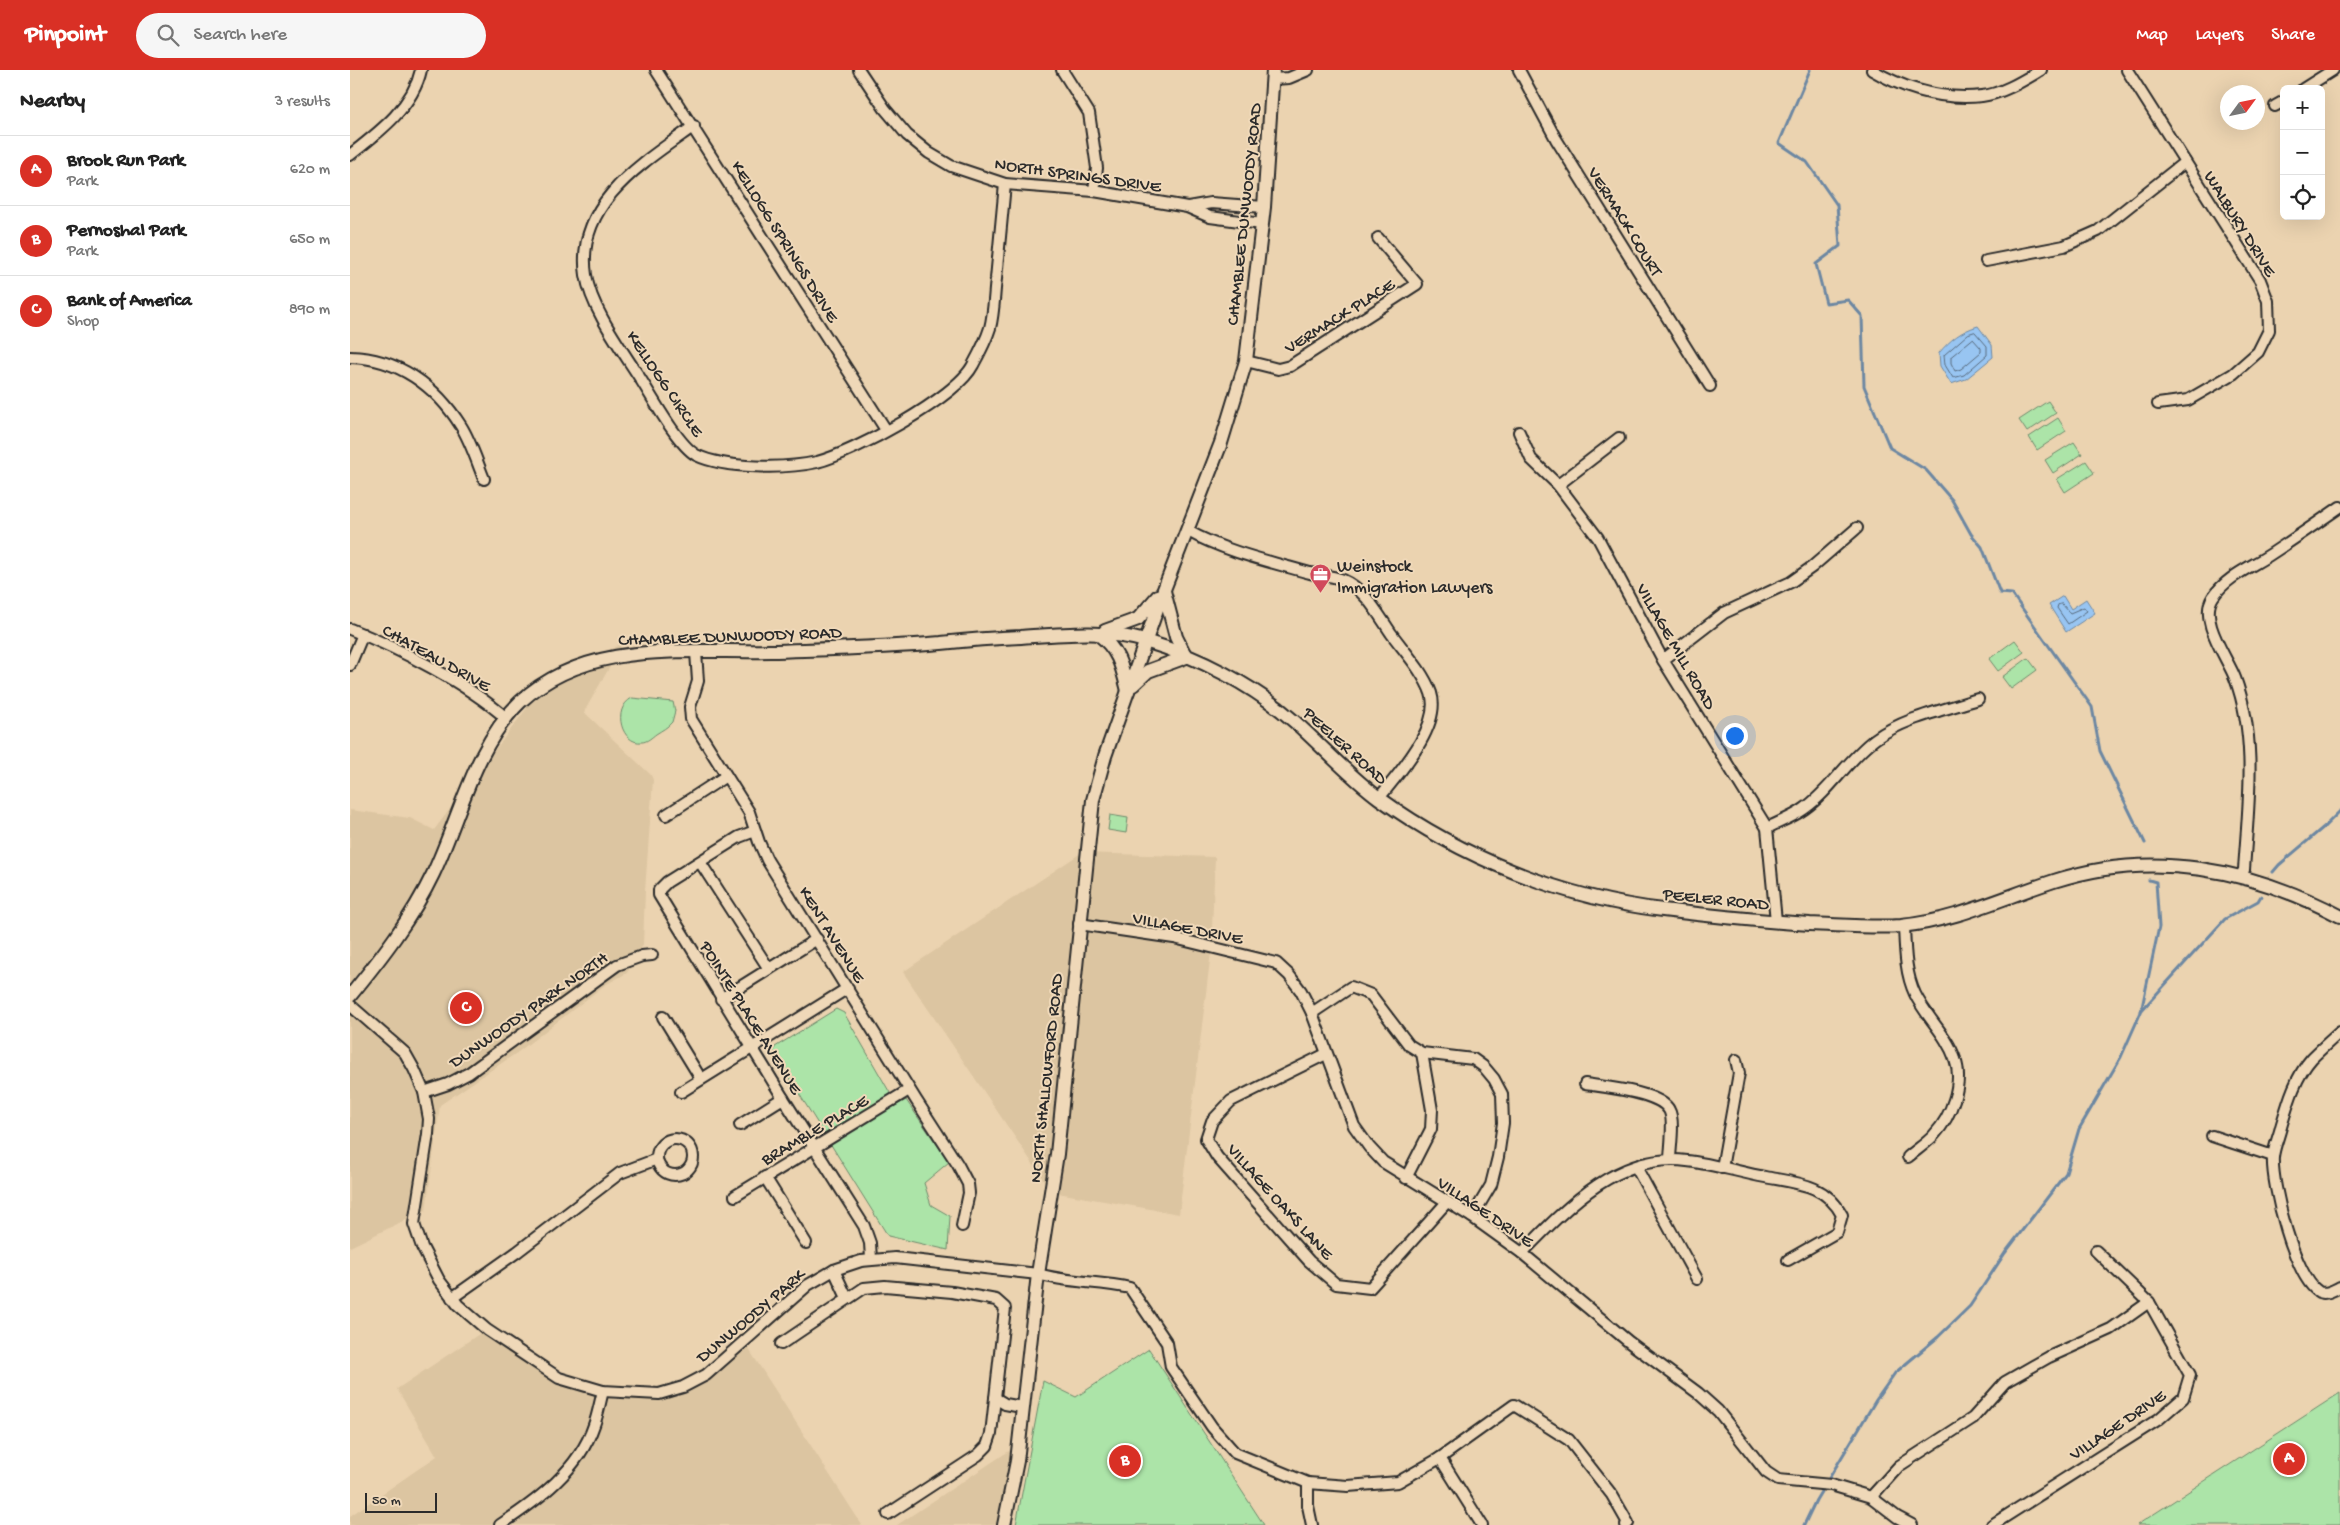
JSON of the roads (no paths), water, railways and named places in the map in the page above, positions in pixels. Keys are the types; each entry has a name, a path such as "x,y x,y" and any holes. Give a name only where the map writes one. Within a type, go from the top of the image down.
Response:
{"street":[{"path":"350,155 392,120 407,100 421,70"},
{"name":"KELLOGG SPRINGS DRIVE","path":"656,70 694,126 886,430"},
{"name":"NORTH SPRINGS DRIVE","path":"859,70 885,109 907,135 929,153 950,166 1005,184 1094,191 1187,207 1210,218 1262,224"},
{"path":"1062,70 1089,113 1097,168 1094,191"},
{"path":"1273,74 1289,78 1308,70"},
{"name":"VERMACK COURT","path":"1519,70 1556,138 1710,386"},
{"path":"1872,70 1892,82 1939,96 1983,96 2021,82 2041,70"},
{"name":"WALBURY DRIVE","path":"2127,70 2260,280 2268,301 2269,330 2258,352 2233,374 2188,400 2158,404"},
{"path":"2309,85 2333,70"},
{"name":"CHAMBLEE DUNWOODY ROAD","path":"1188,531 1221,443 1246,361 1264,207 1273,74"},
{"name":"KELLOGG CIRCLE","path":"694,126 635,168 600,207 591,226 586,247 586,275 595,303 674,431 694,454 711,460 742,465 783,465 817,462 845,451 886,430 896,428 949,390 972,368 990,328 1005,184"},
{"path":"1986,262 2064,246 2098,231 2185,162"},
{"name":"NORTH SPRINGS DRIVE","path":"1187,207 1211,203 1264,207"},
{"name":"VERMACK PLACE","path":"1246,361 1278,369 1290,366 1417,284 1378,238"},
{"path":"350,358 363,358 392,366 418,378 441,397 462,427 484,479"},
{"name":"VILLAGE MILL ROAD","path":"1519,432 1531,459 1558,485 1598,538 1662,660 1767,828 1776,922"},
{"path":"1558,485 1619,438"},
{"path":"2240,875 2244,870 2250,792 2248,741 2244,708 2235,677 2213,629 2209,614 2212,598 2234,577 2340,508"},
{"path":"1662,660 1724,613 1791,582 1858,528"},
{"path":"1146,641 1164,589 1188,531 1206,541 1310,573 1342,579 1353,585 1365,597 1423,677 1431,693 1433,708 1425,736 1379,798"},
{"path":"1128,691 1124,670 1118,656 1098,634 1138,619 1164,589"},
{"path":"1128,691 1138,678 1148,671 1186,657 1176,637 1164,589"},
{"name":"CHATEAU DRIVE","path":"350,629 435,671 492,706 506,718"},
{"path":"350,666 363,634"},
{"name":"CHAMBLEE DUNWOODY ROAD","path":"350,996 416,906 437,867 481,759 506,718 524,699 539,687 564,672 610,657 637,654 878,648 964,640 1098,634 1112,634 1146,641"},
{"name":"PEELER ROAD","path":"1146,641 1186,657 1240,683 1269,701 1294,721 1327,754 1379,798 1444,839 1515,873 1595,899 1656,910 1776,922 1904,926 1962,913 2052,882 2098,869 2160,866 2198,868 2240,875 2290,891 2340,916"},
{"name":"NORTH SHALLOWFORD ROAD","path":"1004,1525 1017,1461 1038,1274 1057,1154 1079,924 1095,786 1146,641"},
{"name":"KENT AVENUE","path":"696,652 698,681 690,707 691,719 749,812 768,860 958,1165 968,1184 969,1193 962,1226"},
{"path":"1767,828 1804,810 1858,752 1876,738 1896,726 1978,699"},
{"path":"666,815 726,776"},
{"name":"POINTE PLACE AVENUE","path":"755,831 739,837 667,882 659,890 658,895 864,1226 870,1243 871,1259"},
{"path":"700,862 769,969"},
{"name":"VILLAGE DRIVE","path":"1079,924 1174,938 1276,963 1289,975 1312,1013 1354,1126 1383,1162 1406,1178 1472,1217 1522,1253 1629,1342 1718,1411 1766,1472 1778,1480 1822,1484 1871,1497 1897,1517 1912,1525"},
{"path":"1904,926 1906,958 1915,994 1956,1060 1958,1080 1953,1102 1943,1124 1934,1136 1908,1157"},
{"path":"721,999 817,939"},
{"name":"DUNWOODY PARK NORTH","path":"424,1092 448,1084 469,1073 617,965 631,959 652,955"},
{"path":"1312,1013 1351,987 1371,996 1409,1045 1422,1053 1473,1059 1484,1067 1502,1094 1503,1123 1491,1185 1472,1217"},
{"path":"681,1092 848,988"},
{"name":"DUNWOODY PARK","path":"350,1005 405,1053 424,1092 429,1119 428,1134 414,1224 422,1248 438,1280 452,1298 487,1330 559,1378 603,1391 659,1394 683,1387 706,1376 808,1285 834,1270 871,1259 895,1258 1038,1274 1054,1279 1110,1284 1130,1288 1167,1343 1171,1367 1212,1427 1235,1453 1308,1484"},
{"path":"663,1017 701,1079"},
{"path":"2340,1032 2311,1059 2300,1077 2290,1096 2273,1156 2280,1212 2298,1260 2312,1285 2319,1292 2325,1293 2340,1286"},
{"path":"1406,1178 1431,1129 1432,1110 1422,1053"},
{"name":"VILLAGE OAKS LANE","path":"1326,1054 1231,1101 1212,1122 1206,1140 1217,1157 1310,1261 1336,1284 1370,1288 1447,1202"},
{"path":"1722,1168 1739,1073 1736,1060"},
{"path":"1585,1084 1634,1092 1664,1102 1670,1111 1670,1160"},
{"name":"BRAMBLE PLACE","path":"736,1196 910,1090"},
{"path":"740,1125 783,1098"},
{"path":"2212,1136 2273,1156"},
{"path":"452,1298 517,1252 620,1173 657,1159"},
{"path":"1522,1253 1571,1204 1609,1177 1654,1160 1670,1160 1687,1161 1822,1190 1836,1203 1842,1215 1837,1232 1788,1260"},
{"path":"1636,1167 1697,1279"},
{"path":"765,1178 806,1243"},
{"name":"VILLAGE DRIVE","path":"1992,1525 2138,1434 2183,1398 2190,1375 2149,1302 2096,1251"},
{"path":"834,1270 848,1298"},
{"path":"781,1344 864,1288 885,1286 952,1292 996,1300 1005,1308 987,1446 969,1462 888,1514"},
{"path":"1871,1497 1899,1466 1973,1418 2004,1382 2049,1357 2111,1329 2149,1302"},
{"path":"500,1525 529,1505 554,1484 570,1467 594,1427 603,1391"},
{"path":"994,1398 1005,1404 1022,1407"},
{"path":"1312,1525 1308,1506 1308,1484 1348,1486 1398,1482 1440,1458 1514,1405 1569,1440 1612,1495 1628,1523 1626,1525"},
{"path":"1440,1458 1482,1525"}],"water":[{"path":"1978,326 1992,345 1993,357 1966,379 1951,384 1940,366 1939,353 1956,336"},
{"path":"2063,596 2071,609 2086,599 2095,613 2066,632 2049,605"}],"waterway":[{"path":"1810,70 1779,143 1807,162 1837,205 1840,246 1816,264 1826,303 1848,300 1862,316 1864,386 1890,448 1926,470 1952,500 1971,534 1982,547 2000,593 2012,594 2092,707 2100,751 2145,843"},
{"path":"2273,872 2340,811"},
{"path":"1804,1525 1816,1500 1876,1400 1895,1373 1938,1337 1970,1306 2005,1253 2066,1173 2079,1129 2121,1057 2141,1012 2159,927 2156,882 2149,880"},
{"path":"2141,1011 2225,919 2258,901 2261,896"}],"place":[{"name":"Weinstock Immigration Lawyers","path":"1321,594"},
{"name":"Bank of America","path":"466,1008"},
{"name":"Brook Run Park","path":"2289,1459"},
{"name":"Pernoshal Park","path":"1125,1461"}]}
